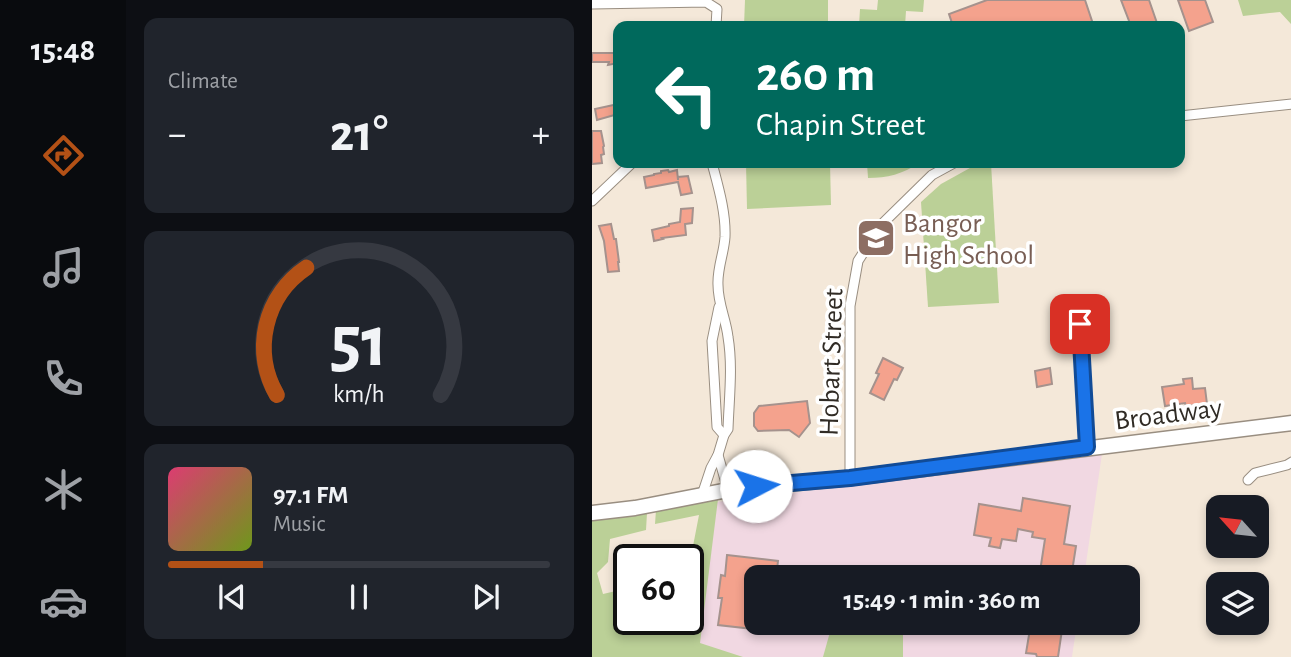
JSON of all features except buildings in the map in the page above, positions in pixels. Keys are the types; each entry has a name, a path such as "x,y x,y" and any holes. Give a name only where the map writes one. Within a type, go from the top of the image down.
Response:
{"main road":[{"name":"Broadway","path":"592,513 635,508 728,490 850,478 1291,423"}],"street":[{"path":"592,4 706,2 717,9 716,21"},
{"path":"1185,115 1291,104"},
{"path":"592,201 627,168"},
{"path":"713,168 721,199 725,237 718,277 719,305 712,341 717,426 724,435"},
{"name":"Hobart Street","path":"850,478 850,306 858,261 881,225 932,175 945,168"},
{"path":"702,495 728,429 730,358 728,335 719,305"},
{"path":"1080,324 1087,447"},
{"path":"718,455 728,490"},
{"path":"1248,480 1255,473 1291,462"}],"shaded area":[{"path":"1102,454 1086,565 744,565 744,635 1075,635 1072,657 684,657 687,635 704,635 704,544 697,544 701,504"}],"green space":[{"path":"745,0 828,0 828,21 744,21"},
{"path":"878,0 924,0 923,12 906,11 905,21 859,21 860,9 877,10"},
{"path":"1238,0 1291,0 1291,24 1280,12 1243,16"},
{"path":"746,168 830,168 831,205 747,209"},
{"path":"867,168 910,168 895,175 868,178"},
{"path":"970,168 991,168 999,303 928,307 921,202 941,184"},
{"path":"718,499 704,611 704,544 693,544 699,515 655,524 656,510"},
{"path":"647,513 646,530 610,539 608,562 597,573 603,594 613,592 613,635 701,635 700,643 743,657 592,657 592,521"},
{"path":"829,635 903,635 903,657 823,657"}],"place":[{"name":"Bangor High School","path":"876,238"}],"route":[{"path":"756,486 850,478 1087,447 1080,324"}]}
